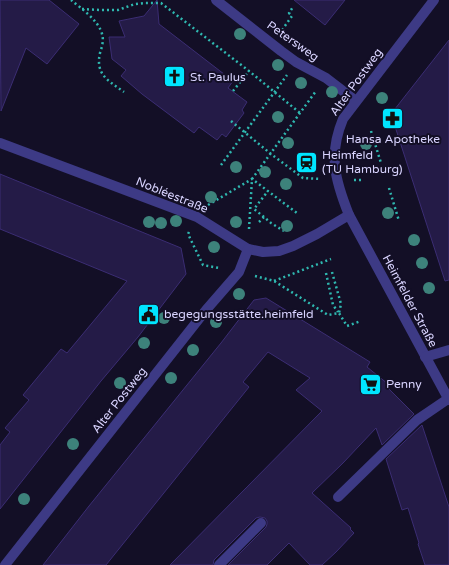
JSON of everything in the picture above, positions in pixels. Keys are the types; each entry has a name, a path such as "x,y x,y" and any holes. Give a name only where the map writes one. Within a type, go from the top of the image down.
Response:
{"street":[{"name":"Petersweg","path":"216,0 296,62 326,78 356,101"},
{"name":"Alter Postweg","path":"349,215 336,179 334,164 338,129 343,119 356,101 434,0"},
{"name":"Nobléestraße","path":"0,143 197,217 248,249 263,252 279,251 317,234 349,215"},
{"name":"Heimfelder Straße","path":"349,215 449,399"},
{"name":"Alter Postweg","path":"6,565 206,310 239,272 248,249"},
{"path":"425,357 449,350"},
{"path":"338,497 417,420 449,399"},
{"path":"219,565 261,523"}],"path":[{"path":"71,0 97,24 102,34 103,41 99,61 100,68 104,77 124,92"},
{"path":"82,9 118,10 135,4 162,1 300,113"},
{"path":"280,33 292,16 289,13 294,8"},
{"path":"221,165 296,62"},
{"path":"233,92 249,71"},
{"path":"226,195 252,179 326,78"},
{"path":"231,121 303,178 336,179"},
{"path":"371,131 381,163"},
{"path":"248,249 252,179"},
{"path":"252,179 297,213"},
{"path":"389,188 399,221"},
{"path":"269,191 254,209 285,232"},
{"path":"259,222 264,217"},
{"path":"274,281 331,259"},
{"path":"326,273 333,306 339,313 341,304 332,272"}],"building":[{"path":"0,0 49,0 79,24 47,64 26,48 1,111"},
{"name":"St. Paulus","path":"157,0 159,24 233,81 228,88 247,102 242,110 244,113 226,137 222,134 217,140 199,127 194,133 142,94 121,76 126,70 112,59 109,37 125,37 119,21 144,16"},
{"path":"294,0 345,0 325,25"},
{"path":"449,40 449,280 445,281 391,114"},
{"path":"0,174 181,248 186,274 138,337 101,381 0,509 0,445 10,432 5,428 29,400 23,395 61,349 67,353 127,281 0,229"},
{"path":"266,298 370,362 367,367 388,384 386,386 414,414 382,445 376,428 312,493 351,528 350,529 354,533 322,565 310,565 289,543 267,565 228,565 266,527 267,521 265,518 260,517 256,518 214,560 213,565 170,565 322,411 296,390 310,378 268,352 243,382 249,387 106,565 43,565 254,300"},
{"path":"422,425 449,507 449,565 425,565 408,508 402,510 386,459"}],"place":[{"name":"St. Paulus","path":"175,77"},
{"name":"Hansa Apotheke","path":"393,118"},
{"name":"Heimfeld (TU Hamburg)","path":"306,162"},
{"name":"begegungsstätte.heimfeld","path":"148,314"},
{"name":"Penny","path":"370,384"}]}
